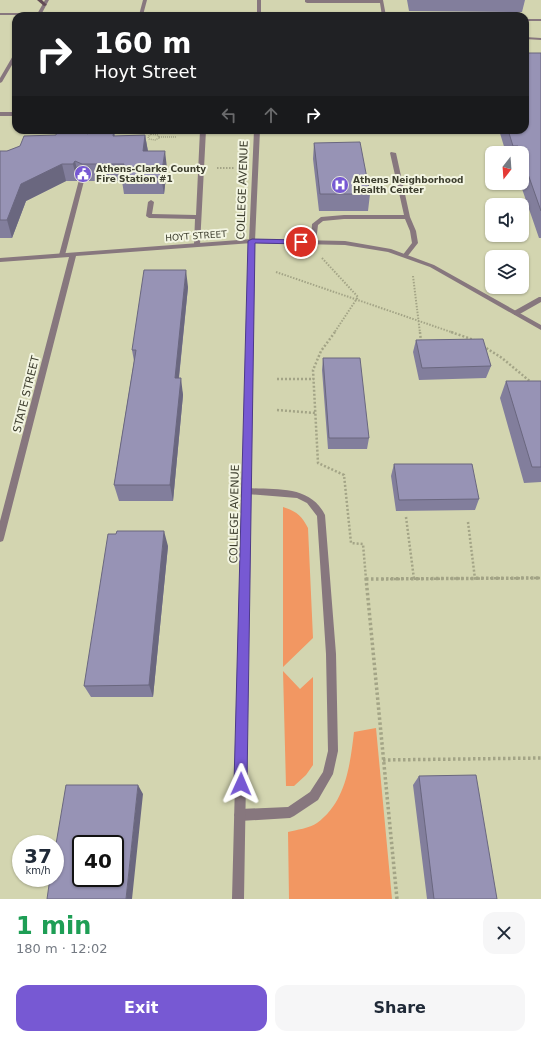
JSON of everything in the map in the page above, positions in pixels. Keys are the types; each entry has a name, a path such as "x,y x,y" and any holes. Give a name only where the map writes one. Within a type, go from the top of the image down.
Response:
{"main road":[{"path":"39,0 44,5"}],"street":[{"path":"40,12 47,0"},
{"path":"142,12 145,0"},
{"path":"259,0 259,12"},
{"path":"307,0 307,2 381,1 383,12"},
{"path":"0,14 12,14"},
{"path":"529,20 541,20"},
{"path":"529,38 541,39"},
{"path":"0,82 12,61"},
{"path":"0,114 12,114"},
{"path":"197,245 203,134"},
{"name":"COLLEGE AVENUE","path":"238,899 252,241 257,134"},
{"path":"393,153 407,217 413,231 415,243 405,256"},
{"path":"62,255 82,181"},
{"path":"151,202 149,216 198,217"},
{"path":"313,242 315,224 321,219 344,217 407,217"},
{"name":"HOYT STREET","path":"0,260 252,241 345,243 372,247 405,256 432,266 541,328"},
{"name":"STATE STREET","path":"0,538 73,254"},
{"path":"516,313 541,299"},
{"path":"240,815 290,812 314,796 328,774 333,751 331,654 321,515 310,501 298,494 247,491"}],"path":[{"path":"159,137 158,135 153,134 148,138 153,140 159,137 177,137"},
{"path":"216,168 235,168"},
{"path":"318,254 358,297 345,319 321,351 313,370 318,463 344,475 351,543 363,544 397,899"},
{"path":"276,272 475,341"},
{"path":"413,276 422,345"},
{"path":"480,344 502,358 533,384"},
{"path":"277,379 314,379"},
{"path":"277,410 315,412"},
{"path":"406,517 414,578"},
{"path":"468,522 475,579"},
{"path":"366,579 541,578"},
{"path":"384,760 541,758"}],"shaded area":[{"path":"283,507 298,514 308,528 313,638 283,667"},
{"path":"283,671 300,689 313,677 313,765 306,775 294,786 286,786"},
{"path":"376,728 392,899 289,899 288,832 314,825 327,814 334,805 345,782 351,757 354,732"}],"building":[{"path":"529,53 541,53 541,211 529,177 529,146 513,146 509,134 529,134"},
{"path":"145,135 143,151 165,151 161,177 121,177 124,164 82,164 75,161 73,164 62,164 21,184 7,220 0,220 0,151 7,151 20,146 24,136"},
{"name":"Athens Neighborhood Health Center","path":"360,142 370,194 320,194 314,143"},
{"path":"144,270 186,270 175,378 181,378 170,485 114,485 136,350 132,350"},
{"path":"483,339 491,366 422,368 416,340"},
{"path":"323,358 360,358 369,438 329,438"},
{"path":"506,381 541,381 541,467 532,467"},
{"path":"394,464 472,464 479,499 399,500"},
{"path":"117,531 164,531 149,685 84,686 108,534 116,534"},
{"path":"476,775 497,899 434,899 419,776"},
{"path":"66,785 138,785 126,899 47,899 49,887 64,887 64,835 58,835"}],"place":[{"name":"Athens-Clarke County Fire Station #1","path":"83,174"},
{"name":"Athens Neighborhood Health Center","path":"340,185"}],"route":[{"path":"241,784 252,241 301,242"}]}
